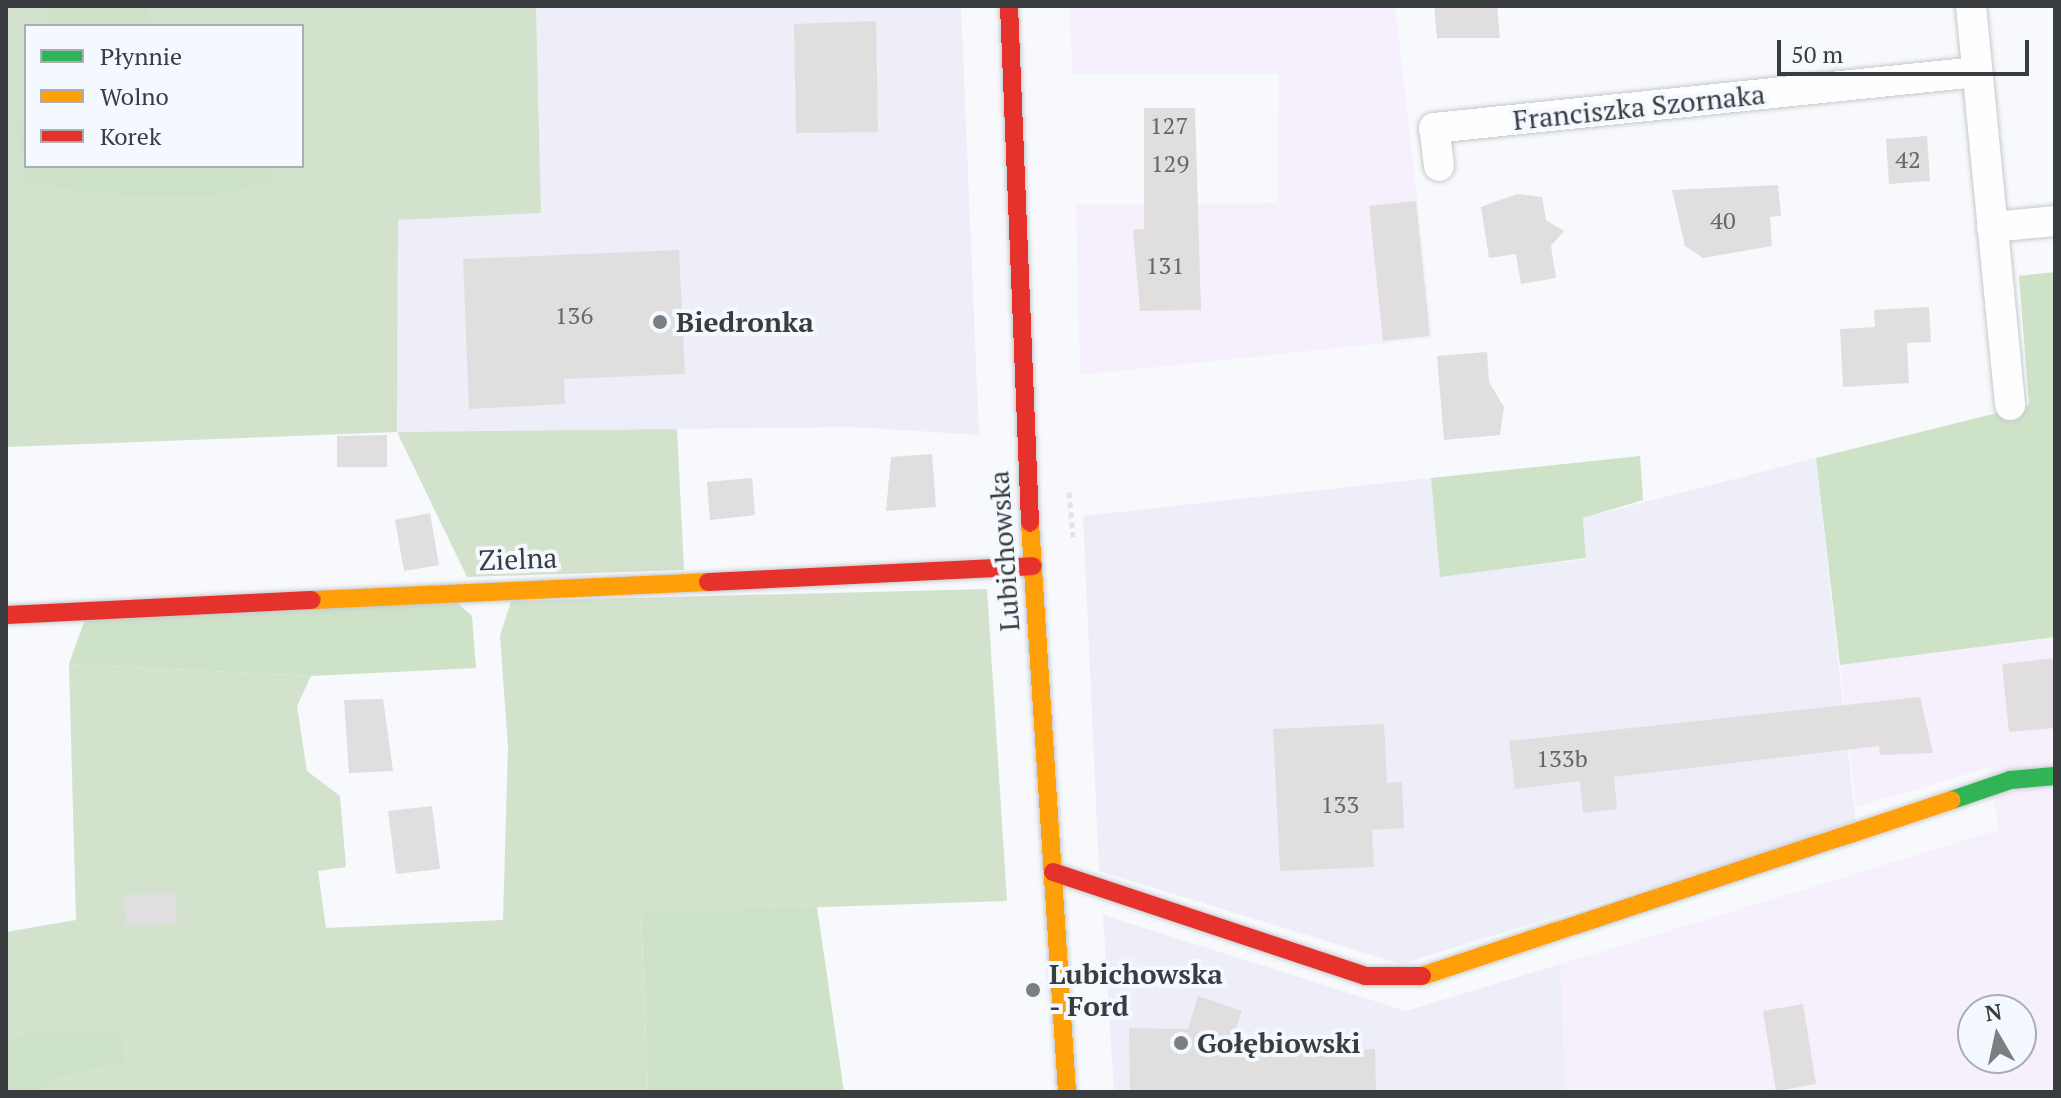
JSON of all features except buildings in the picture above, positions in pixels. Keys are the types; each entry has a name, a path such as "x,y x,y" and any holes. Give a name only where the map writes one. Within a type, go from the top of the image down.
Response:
{"street":[{"name":"Lubichowska","path":"1009,6 1033,566 1067,1092"},
{"path":"1971,6 2010,405"},
{"name":"Franciszka Szornaka","path":"1439,166 1434,128 1977,72"},
{"path":"1992,227 2055,221"},
{"name":"Zielna","path":"6,615 1033,566"},
{"path":"1053,872 1365,976 1409,978 1448,972 2010,780 2055,776"}],"shaded area":[{"path":"536,6 961,6 979,435 852,427 397,432 398,219 541,213"},
{"path":"1070,6 1395,6 1433,338 1080,375 1076,205 1278,203 1279,74 1072,74"},
{"path":"1816,458 1856,824 1401,964 1099,871 1083,516 1431,478 1441,576 1586,559 1583,518"},
{"path":"2055,637 2055,1092 1565,1092 1561,964 1998,830 1991,767 1856,807 1840,665"},
{"path":"1103,915 1406,1011 1561,964 1565,1092 1114,1092"}],"green space":[{"path":"6,6 536,6 541,213 398,220 397,432 6,447"},
{"path":"49,6 146,6 151,24 50,24"},
{"path":"24,113 24,168 270,168 276,179 218,195 117,195 26,183 17,126"},
{"path":"2055,272 2055,637 1840,665 1816,458 2029,405 2019,276"},
{"path":"677,429 684,570 467,577 397,432"},
{"path":"1640,456 1643,500 1583,518 1586,558 1440,577 1431,478"},
{"path":"987,589 1007,901 641,913 648,1092 39,1092 60,1078 123,1064 29,1030 6,1043 6,932 76,920 69,664 311,676 297,706 307,771 340,796 346,867 318,871 326,928 503,920 508,746 500,636 511,601"},
{"path":"454,600 472,616 476,668 311,676 69,664 85,619"},
{"path":"817,907 844,1092 648,1092 641,912"},
{"path":"29,1030 122,1031 123,1064 60,1078 39,1092 6,1092 6,1043"}],"traffic: fast":[{"path":"1952,800 2010,780 2055,776"}],"traffic: slow":[{"path":"1030,523 1067,1092"},
{"path":"312,600 708,582"},
{"path":"1422,976 1952,800"}],"traffic: jam":[{"path":"1009,6 1030,523"},
{"path":"708,582 1033,566"},
{"path":"6,615 312,600"},
{"path":"1053,872 1365,976 1422,976"}],"place":[{"name":"Biedronka","path":"660,322"},
{"name":"Lubichowska - Ford","path":"1033,990"},
{"name":"Gołębiowski","path":"1181,1043"}]}
